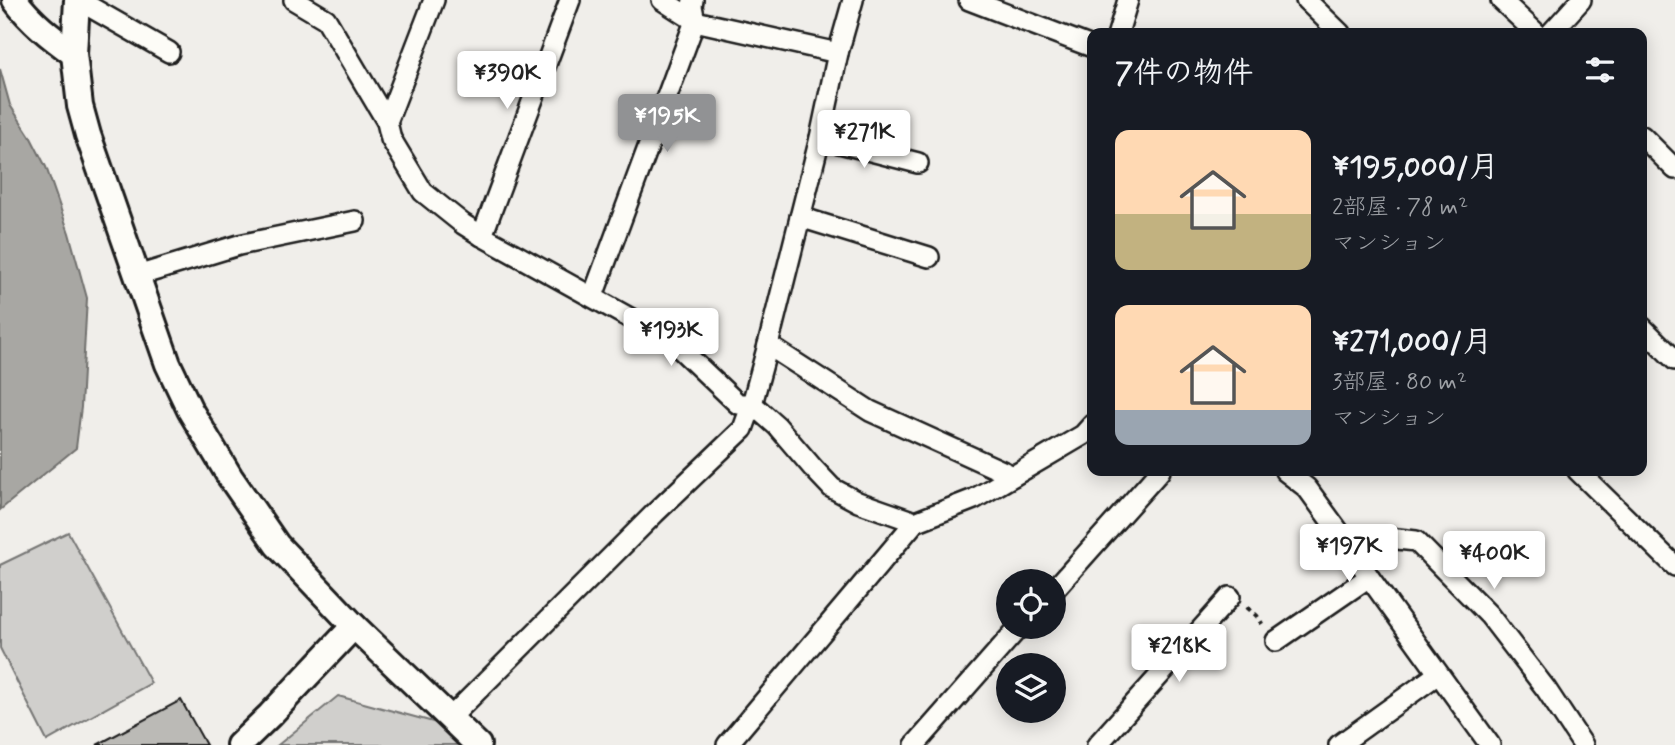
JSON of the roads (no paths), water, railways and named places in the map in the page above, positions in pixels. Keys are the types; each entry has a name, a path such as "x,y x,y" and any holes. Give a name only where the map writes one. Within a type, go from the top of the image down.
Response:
{"street":[{"path":"15,0 25,14 74,54"},
{"path":"169,52 77,0 74,54 80,106 169,364 190,410 230,477 277,545 354,626 478,745"},
{"path":"294,0 326,19 387,122 391,139 423,192 482,236 673,342 738,404 752,404 777,426 832,488 858,502 915,522"},
{"path":"387,122 434,0"},
{"path":"482,236 570,0"},
{"path":"662,0 695,21 838,53"},
{"path":"593,296 695,21 691,6 693,0"},
{"path":"450,718 743,429 768,345 853,0"},
{"path":"969,0 1087,45"},
{"path":"1120,28 1128,0"},
{"path":"1306,0 1335,28"},
{"path":"1502,0 1531,28"},
{"path":"1556,28 1581,0"},
{"path":"820,138 918,163"},
{"path":"1647,141 1675,169"},
{"path":"800,217 929,257"},
{"path":"138,276 239,246 355,221"},
{"path":"1647,332 1675,360"},
{"path":"768,345 870,411 1013,476"},
{"path":"727,745 915,522 974,499 1087,431"},
{"path":"1066,577 1156,476"},
{"path":"1291,476 1307,488 1490,745"},
{"path":"1583,476 1675,566"},
{"path":"1353,551 1388,538 1416,541 1489,615 1546,689 1583,745"},
{"path":"1276,641 1369,578"},
{"path":"1097,745 1230,597"},
{"path":"239,745 270,716 354,626"},
{"path":"915,745 1009,639"},
{"path":"1339,745 1438,674"}]}
